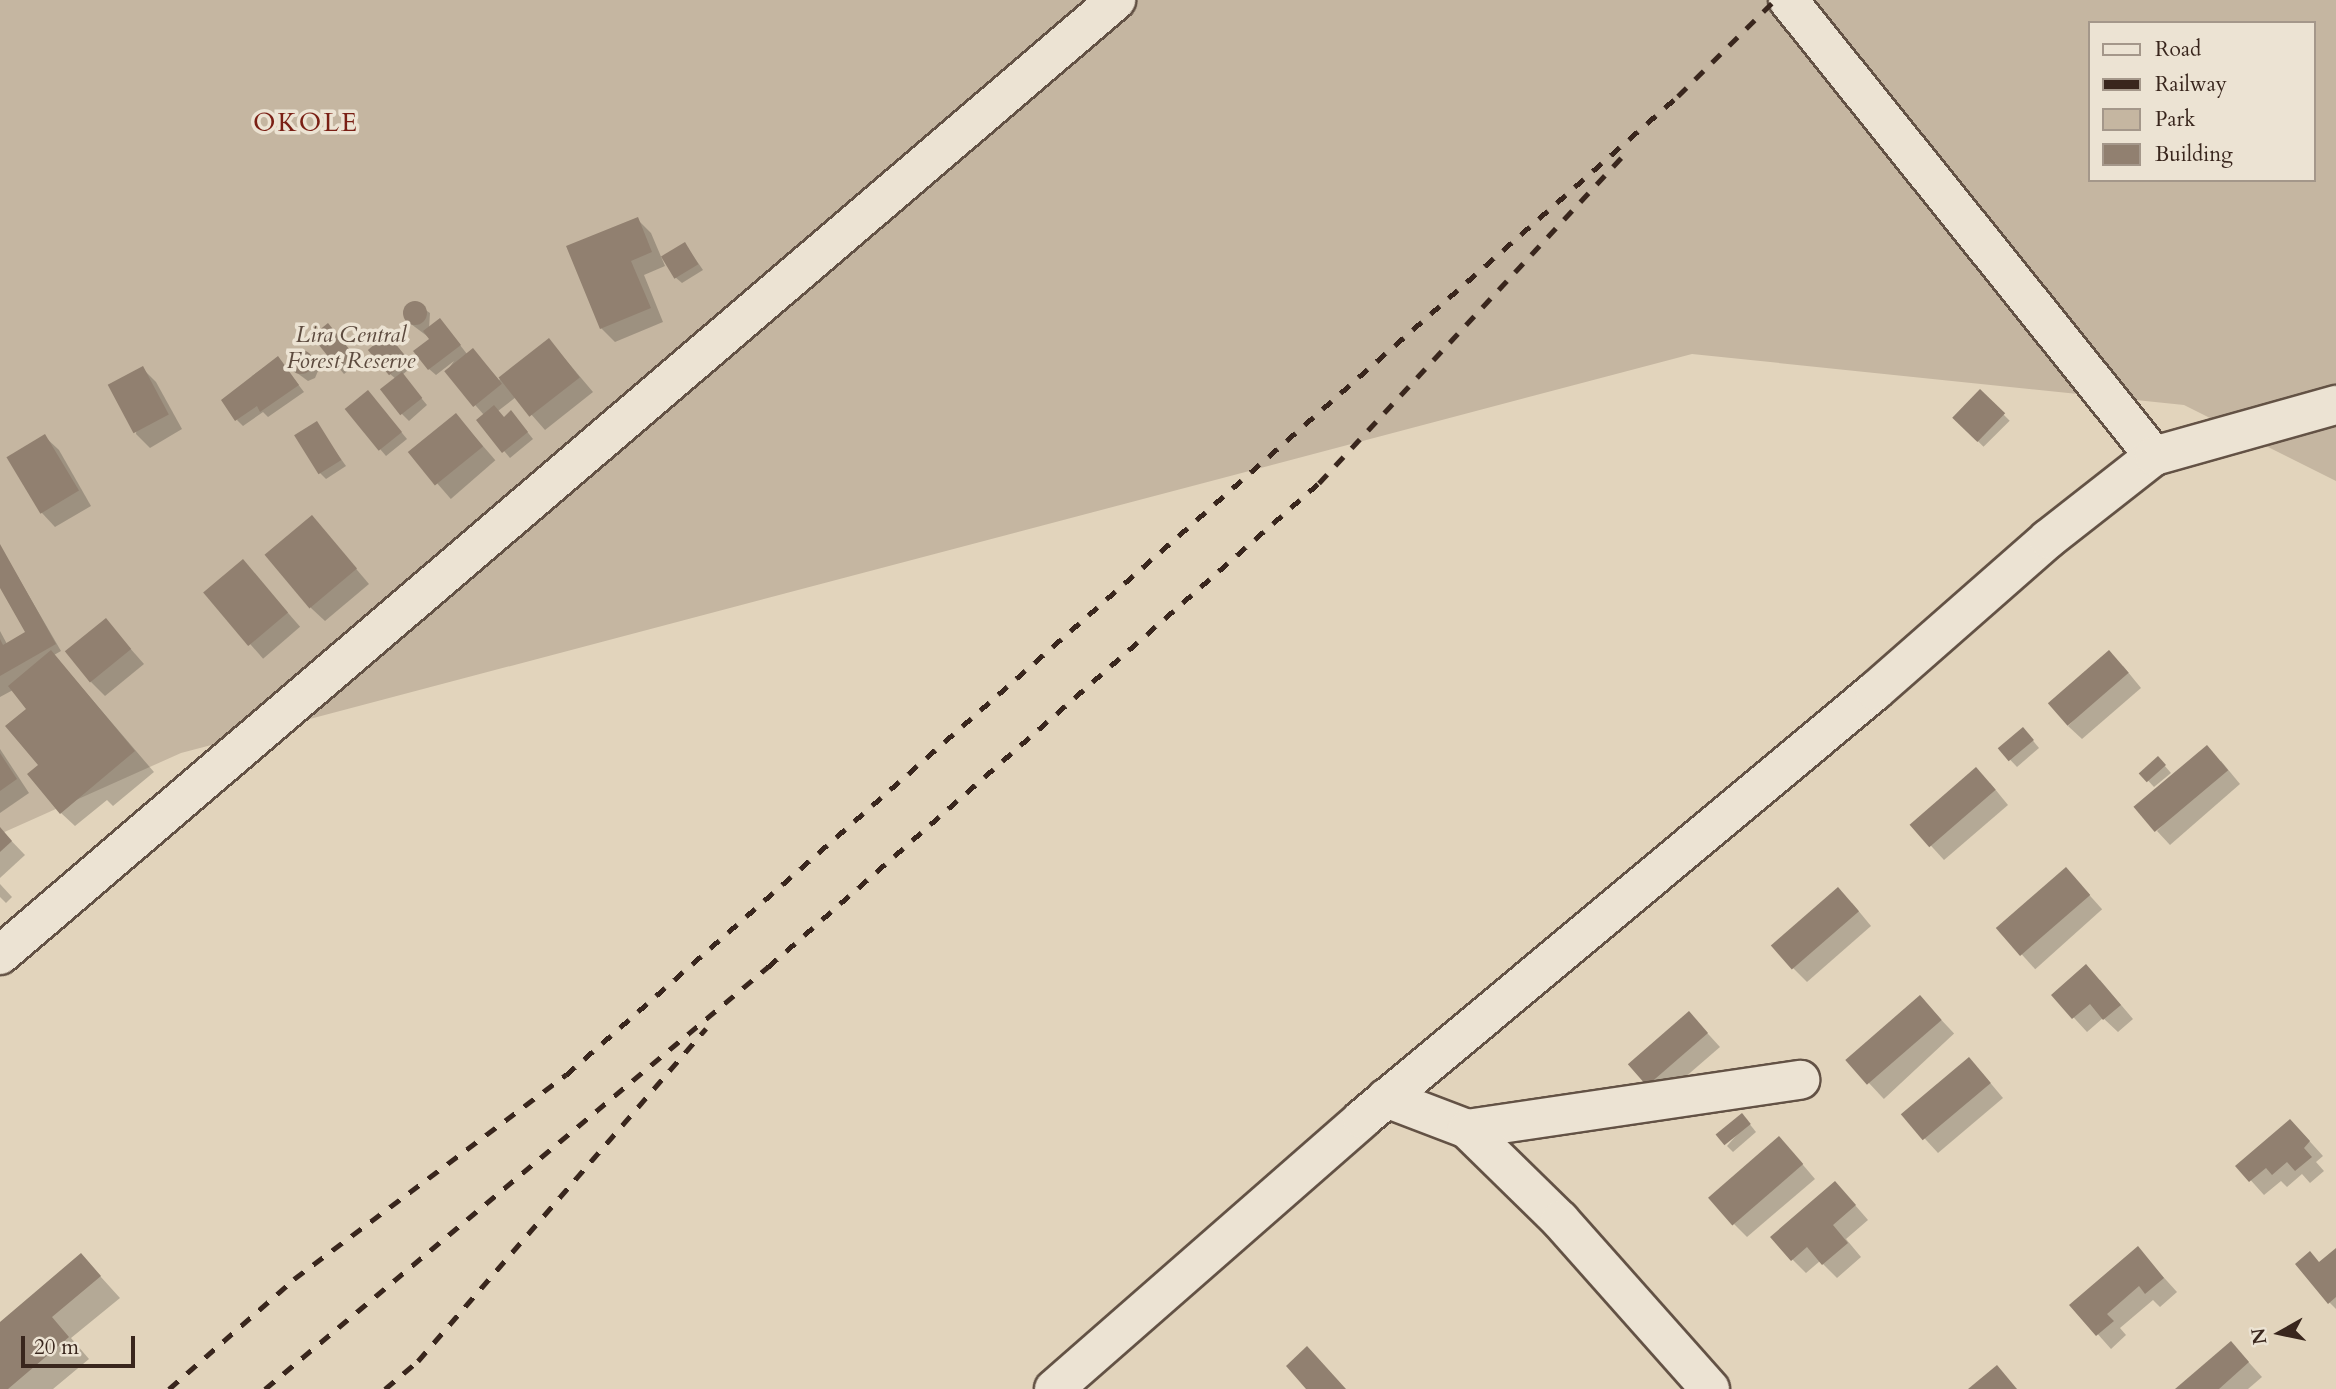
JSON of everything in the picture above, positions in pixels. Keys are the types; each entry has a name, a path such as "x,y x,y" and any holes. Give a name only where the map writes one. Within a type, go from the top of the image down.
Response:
{"street":[{"path":"0,956 1116,0"},
{"path":"1788,0 2154,456"},
{"path":"1054,1389 1386,1098 1864,700 2048,539 2154,456 2336,405"},
{"path":"1467,1129 1800,1080"},
{"path":"1386,1098 1467,1129 1560,1220 1710,1389"}],"green space":[{"name":"Lira Central Forest Reserve","path":"0,0 2336,0 2336,481 2184,405 1692,354 181,753 0,834"}],"building":[{"path":"638,217 652,252 631,261 651,308 600,329 566,246"},
{"path":"685,242 698,264 674,279 661,256"},
{"path":"415,301 426,308 427,313 420,324 415,325 404,318 403,313 410,302"},
{"path":"440,318 461,345 428,370 413,351 429,339 423,331"},
{"path":"328,323 354,355 337,368 312,336"},
{"path":"387,334 408,359 389,375 368,350"},
{"path":"549,338 580,377 529,417 499,377"},
{"path":"473,348 502,384 473,407 444,371"},
{"path":"301,350 312,357 313,362 306,373 301,374 290,367 289,362 296,351"},
{"path":"278,356 299,385 260,412 257,406 235,421 221,400"},
{"path":"143,366 169,415 134,433 108,385"},
{"path":"402,372 422,398 400,415 380,389"},
{"path":"1980,389 2005,413 1977,442 1952,418"},
{"path":"368,390 402,432 379,451 345,409"},
{"path":"494,405 504,417 511,410 528,432 502,453 476,420"},
{"path":"456,413 483,446 435,485 408,452"},
{"path":"317,421 341,460 318,474 294,435"},
{"path":"45,434 79,491 40,514 6,457"},
{"path":"312,515 357,569 310,608 265,555"},
{"path":"0,544 56,644 0,676 0,639 3,645 25,632 0,588"},
{"path":"243,559 288,613 248,646 203,592"},
{"path":"106,618 131,649 90,682 65,651"},
{"path":"51,650 135,751 60,814 27,774 38,765 5,726 26,709 8,686"},
{"path":"2109,650 2129,673 2068,726 2048,703"},
{"path":"2023,727 2034,740 2009,761 1998,748"},
{"path":"2207,745 2228,770 2155,832 2133,807"},
{"path":"0,753 17,779 0,791"},
{"path":"2158,756 2166,765 2147,782 2139,773"},
{"path":"1976,767 1996,790 1929,847 1910,825"},
{"path":"0,827 12,841 0,852"},
{"path":"2066,867 2090,895 2020,956 1996,928"},
{"path":"1838,887 1859,911 1792,970 1771,945"},
{"path":"2086,964 2121,1005 2103,1020 2090,1004 2072,1019 2051,995"},
{"path":"1920,995 1942,1020 1867,1085 1845,1060"},
{"path":"1689,1011 1708,1033 1647,1086 1628,1064"},
{"path":"1969,1057 1991,1083 1923,1140 1901,1114"},
{"path":"1742,1113 1751,1124 1724,1145 1716,1134"},
{"path":"2290,1119 2310,1141 2304,1148 2312,1157 2295,1171 2287,1162 2272,1175 2266,1168 2249,1182 2235,1166"},
{"path":"1779,1136 1803,1164 1732,1226 1708,1198"},
{"path":"1835,1181 1856,1205 1833,1225 1848,1243 1822,1265 1807,1247 1791,1261 1770,1237"},
{"path":"2138,1246 2164,1278 2145,1294 2139,1286 2107,1314 2114,1321 2096,1336 2069,1305"},
{"path":"2336,1248 2336,1297 2328,1304 2295,1264 2310,1251 2319,1262"},
{"path":"81,1253 101,1276 52,1317 69,1337 8,1389 0,1389 0,1322"},
{"path":"2231,1341 2249,1362 2219,1389 2175,1389"},
{"path":"1307,1346 1346,1389 1306,1389 1286,1366"},
{"path":"1997,1365 2017,1389 1968,1389"}],"railway":[{"path":"169,1389 294,1279 566,1075 1678,96 1775,0"},
{"path":"265,1389 768,967 1319,483 1624,155"},
{"path":"385,1389 418,1361 706,1028"}],"district":[{"name":"OKOLE","path":"306,123"}]}
